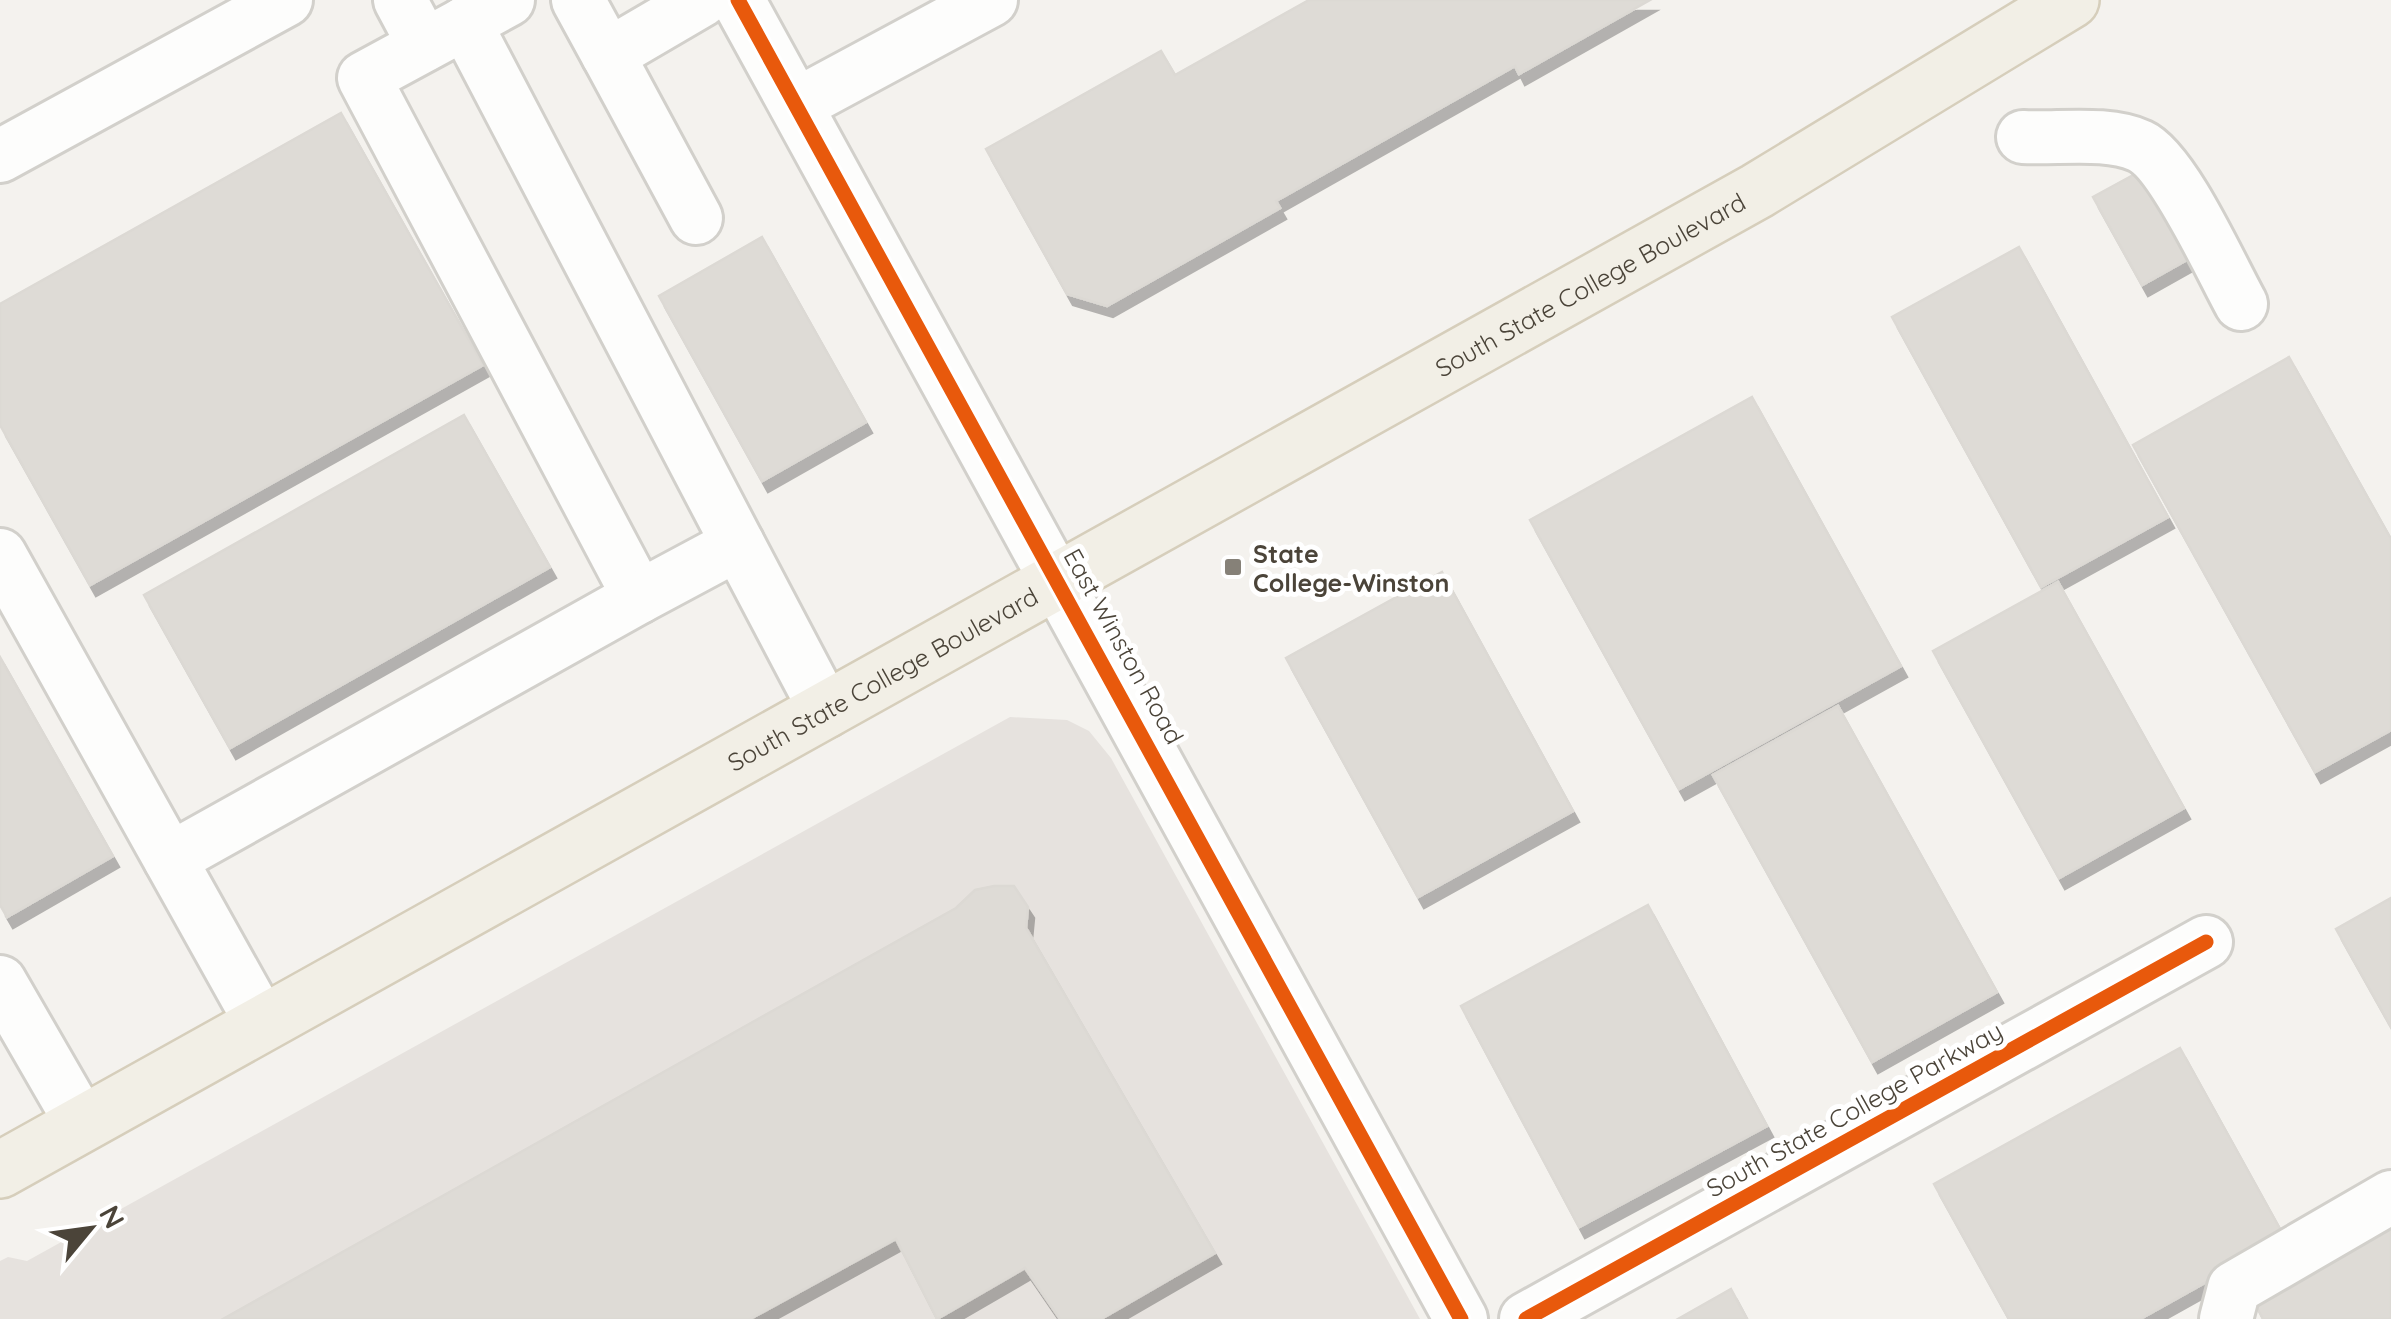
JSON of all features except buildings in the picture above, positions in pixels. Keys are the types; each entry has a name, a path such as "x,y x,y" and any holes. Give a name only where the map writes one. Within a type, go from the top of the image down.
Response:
{"main road":[{"name":"South State College Boulevard","path":"0,1170 1757,191 2072,0"}],"street":[{"path":"0,156 286,0"},
{"path":"578,0 696,218"},
{"path":"608,55 702,0"},
{"name":"East Winston Road","path":"738,0 1060,580 1461,1319"},
{"path":"796,105 990,0"},
{"path":"639,597 364,78 449,17 826,711"},
{"path":"2023,137 2118,140 2141,146 2163,163 2241,304"},
{"path":"170,859 738,544"},
{"path":"0,555 262,1024"},
{"name":"South State College Parkway","path":"1526,1319 2206,942"},
{"path":"2,992 82,1124"},
{"path":"2226,1319 2234,1288 2391,1197"}],"shaded area":[{"path":"1010,717 1067,720 1089,731 1111,758 1420,1319 0,1319 0,1261 8,1257 27,1261"}],"cycle path":[{"path":"738,0 1461,1319"},
{"path":"1526,1319 2206,942"}],"place":[{"name":"State College-Winston","path":"1233,567"}]}
